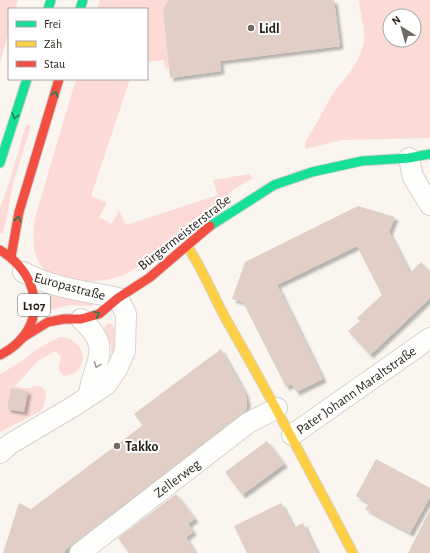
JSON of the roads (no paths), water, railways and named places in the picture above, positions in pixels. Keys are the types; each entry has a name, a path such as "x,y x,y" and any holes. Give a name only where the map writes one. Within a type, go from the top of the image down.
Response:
{"main road":[{"path":"0,163 27,80"},
{"path":"10,257 19,212 59,80"},
{"name":"Bürgermeisterstraße","path":"118,298 149,278 216,222 274,186 312,172 362,161 409,158 430,154"},
{"path":"187,246 196,259 218,305 292,435"},
{"name":"Europastraße","path":"0,250 10,257 23,272 31,284 35,297 32,319 22,338"},
{"name":"Europastraße","path":"0,355 5,353 22,338 48,322 64,319 81,319 99,314 118,298"},
{"name":"Pater Johann Maraltstraße","path":"292,435 353,553"}],"street":[{"path":"409,158 413,177 430,205"},
{"name":"Europastraße","path":"0,453 10,444 74,406 89,394 106,385 117,369 125,351 126,314 118,298 51,284 23,272"},
{"path":"81,319 90,328 98,340 100,350 98,364 92,376 89,394"},
{"name":"Pater Johann Maraltstraße","path":"292,435 430,338"},
{"name":"Zellerweg","path":"80,553 248,423 277,408"}],"place":[{"name":"Lidl","path":"251,28"},
{"name":"Takko","path":"117,446"}]}
